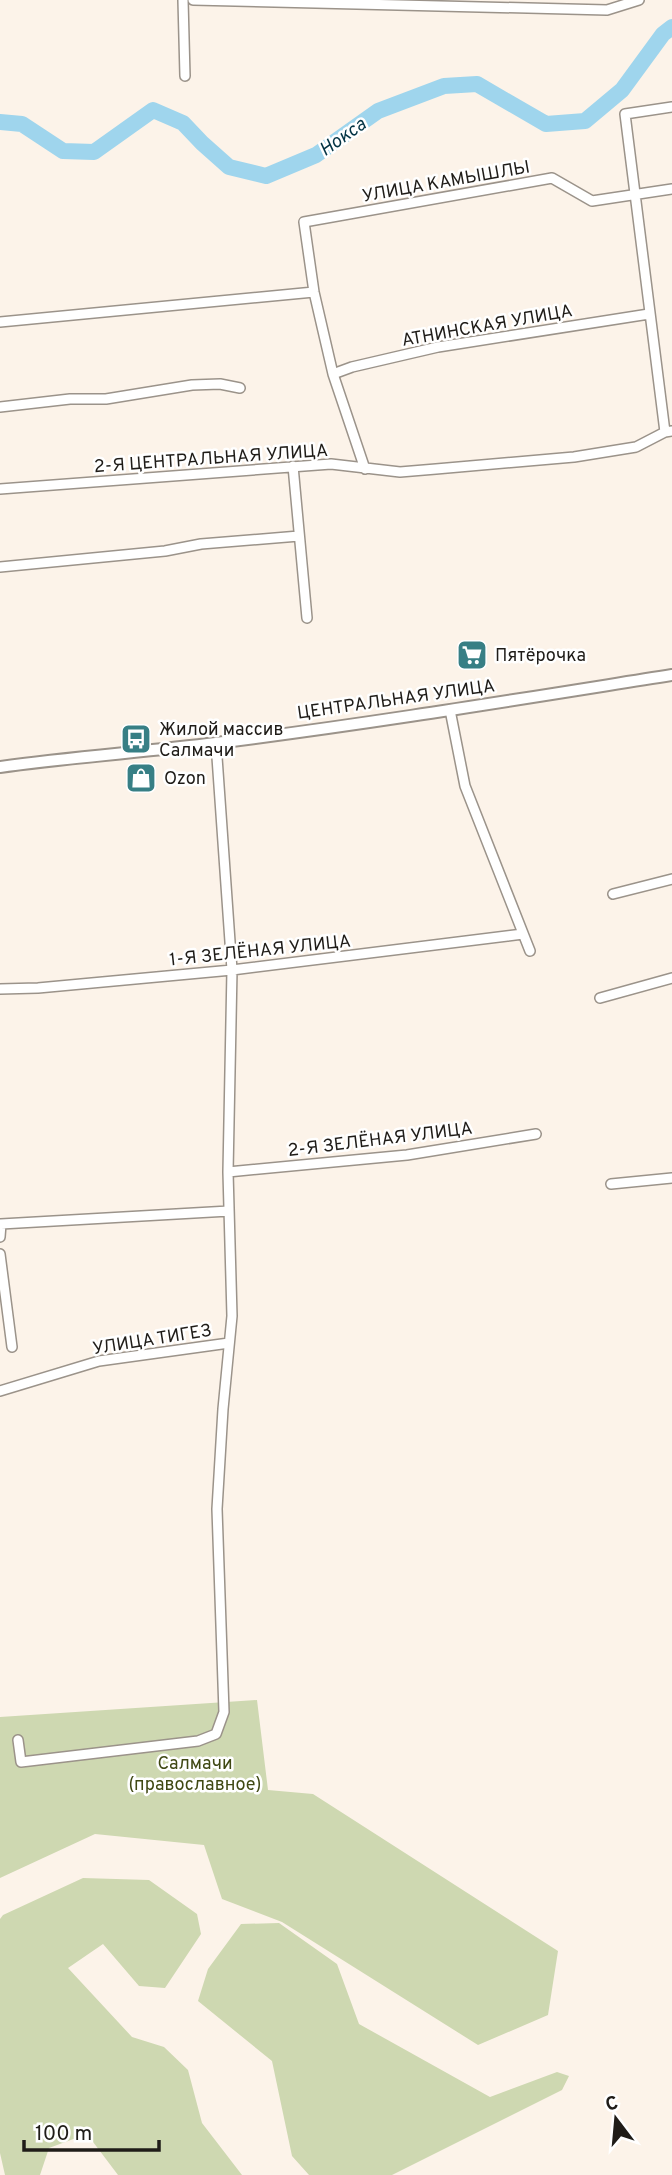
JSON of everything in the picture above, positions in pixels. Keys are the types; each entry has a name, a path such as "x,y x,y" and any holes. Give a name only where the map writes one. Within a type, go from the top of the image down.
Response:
{"street":[{"path":"183,0 185,76"},
{"path":"194,0 607,10 639,0"},
{"path":"669,432 649,314 625,114 672,107"},
{"name":"УЛИЦА КАМЫШЛЫ","path":"314,292 304,222 552,178 592,201 672,189"},
{"path":"0,322 314,292 333,374 365,469"},
{"name":"АТНИНСКАЯ УЛИЦА","path":"333,374 438,347 649,314"},
{"path":"0,407 106,399 192,385 220,384 240,388"},
{"name":"2-Я ЦЕНТРАЛЬНАЯ УЛИЦА","path":"0,489 331,464 400,472 574,457 636,447 669,432"},
{"path":"293,466 307,618"},
{"path":"0,567 165,551 201,544 299,536"},
{"name":"ЦЕНТРАЛЬНАЯ УЛИЦА","path":"0,767 216,743 672,675"},
{"path":"450,710 465,786 530,951"},
{"path":"18,1740 21,1762 198,1741 216,1734 224,1712 217,1509 232,1316 228,1172 232,970 216,743"},
{"path":"613,894 672,879"},
{"name":"1-Я ЗЕЛЁНАЯ УЛИЦА","path":"0,989 38,988 232,970 523,934"},
{"path":"600,998 672,978"},
{"name":"2-Я ЗЕЛЁНАЯ УЛИЦА","path":"228,1172 407,1155 536,1134"},
{"path":"611,1184 672,1178"},
{"path":"0,1237 1,1224 229,1211"},
{"path":"0,1254 12,1348"},
{"name":"УЛИЦА ТИГЕЗ","path":"0,1391 99,1361 229,1343"}],"green space":[{"name":"Салмачи (православное)","path":"257,1700 268,1790 313,1794 558,1951 548,2015 478,2045 282,1922 222,1899 204,1845 95,1834 0,1878 0,1717"},
{"path":"83,1878 149,1880 197,1914 201,1934 165,1988 139,1986 103,1944 68,1968 132,2037 164,2047 188,2070 202,2123 242,2175 118,2175 87,2134 49,2148 40,2175 5,2175 0,2153 0,1919 3,1915"},
{"path":"279,1923 337,1964 359,2024 490,2097 557,2072 569,2076 562,2090 392,2175 309,2175 292,2156 272,2061 198,2001 208,1969 241,1924"}],"waterway":[{"name":"Нокса","path":"0,122 22,124 63,151 94,152 153,110 183,123 229,167 266,176 316,155 378,111 444,86 477,84 546,124 585,121 622,90 663,34 672,27"}],"place":[{"name":"Пятёрочка","path":"472,655"},
{"name":"Жилой массив Салмачи","path":"136,739"},
{"name":"Ozon","path":"141,778"}]}
